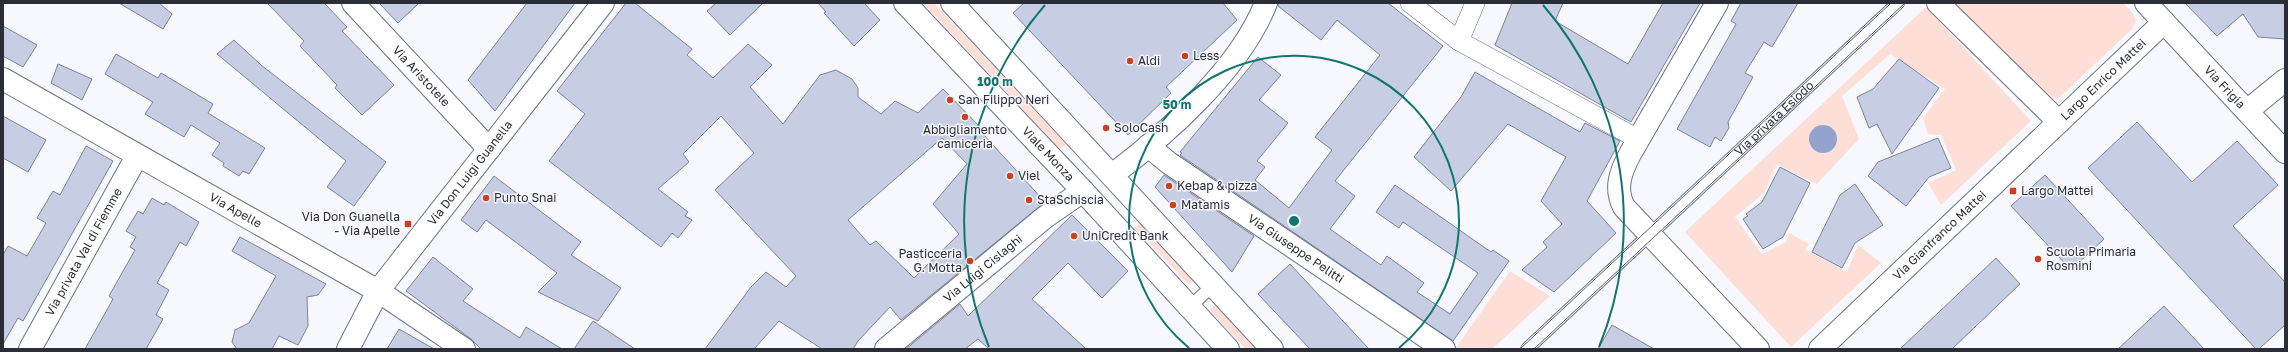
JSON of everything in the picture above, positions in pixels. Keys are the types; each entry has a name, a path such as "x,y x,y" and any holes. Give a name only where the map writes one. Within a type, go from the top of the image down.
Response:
{"street":[{"name":"Via Aristotele","path":"353,3 489,149"},
{"name":"Via Don Luigi Guanella","path":"348,349 378,292 603,3"},
{"name":"Viale Monza","path":"905,3 1083,191 1228,349"},
{"path":"952,3 1272,349"},
{"name":"Via Luigi Cislaghi","path":"886,349 1044,218 1083,191 1112,175 1148,146 1216,80 1232,62 1253,30 1266,3"},
{"path":"1410,3 1459,41 1638,139"},
{"path":"1459,41 1475,3"},
{"path":"1717,3 1622,169 1619,192 1624,207 1758,349"},
{"name":"Largo Enrico Mattei","path":"1938,3 2059,122 2164,22"},
{"path":"2146,3 2164,22"},
{"name":"Via Frigia","path":"2164,22 2285,152"},
{"name":"Via Apelle","path":"3,79 378,292 464,349"},
{"path":"2247,111 2285,80"},
{"name":"Via Gianfranco Mattei","path":"1820,349 2059,122"},
{"name":"Via Giuseppe Pelitti","path":"1148,146 1169,163 1444,349"},
{"name":"Via privata Val di Fiemme","path":"30,349 137,156"}],"lane":[{"name":"Via privata Esiodo","path":"1527,349 1898,3"},
{"path":"1190,307 1213,285"}],"shaded area":[{"path":"923,3 934,3 1066,144 1060,149"},
{"path":"1945,3 2123,3 2133,13 2136,21 2132,29 2058,99 2014,77"},
{"path":"1926,7 2031,121 1941,205 1928,183 1956,170 1941,135 1928,134 1923,118 1945,89 1890,54 1842,96 1859,139 1817,184 1777,164 1764,193 1735,217 1762,254 1786,242 1789,233 1809,244 1806,250 1847,272 1858,245 1881,263 1791,347 1685,232"},
{"path":"1140,223 1191,279 1192,282 1189,285 1135,228"},
{"path":"1510,271 1550,296 1492,349 1455,349"},
{"path":"1217,305 1257,349 1246,349 1211,312 1211,308"}],"water":[{"path":"1823,125 1833,129 1837,139 1833,149 1823,153 1813,149 1809,139 1813,129"}],"building":[{"path":"119,3 159,3 172,14 163,29"},
{"path":"267,3 324,3 347,27 342,31 394,85 362,115 335,88 337,85 300,46 304,41"},
{"path":"379,3 419,3 398,23"},
{"path":"527,3 575,3 495,111 468,80"},
{"path":"626,3 635,3 692,49 687,55 713,78 748,44 772,65 750,87 783,124 820,75 836,70 852,79 858,88 858,97 881,114 895,101 918,113 943,89 984,131 982,133 1045,202 901,320 890,307 858,341 853,349 822,349 779,321 754,349 705,349 751,287 766,272 786,287 796,276 715,190 754,153 721,116 683,154 689,162 658,189 688,212 685,216 692,220 678,238 672,233 661,247 549,161 585,114 557,91","holes":["942,138 967,164 933,204 959,234 914,278 876,241 870,245 848,220"]},
{"path":"716,3 763,3 730,35 707,11"},
{"path":"818,3 864,3 880,20 854,46 824,13 826,12"},
{"path":"1024,3 1223,3 1237,20 1166,87 1171,93 1128,135 1013,13"},
{"path":"1278,3 1388,3 1443,46 1335,181 1355,196 1330,229 1381,265 1387,256 1424,283 1417,292 1450,314 1478,273 1403,222 1399,228 1376,212 1395,185 1491,252 1493,250 1509,261 1453,341 1180,155 1182,153 1180,152 1258,57 1281,75 1259,100 1288,123 1257,161 1265,167 1255,180 1289,208 1332,150 1315,137 1380,55 1337,20 1321,40 1278,6"},
{"path":"1512,3 1563,3 1555,21 1628,64 1663,3 1700,3 1631,122 1495,45"},
{"path":"1741,3 1798,3 1772,47 1764,42 1745,73 1753,77 1728,122 1729,128 1721,141 1715,137 1710,147 1677,129 1736,24 1731,21"},
{"path":"2185,3 2285,3 2285,39 2258,37 2243,14 2217,36"},
{"path":"3,26 37,45 23,67 3,56"},
{"path":"234,40 261,65 386,162 354,206 327,187 346,161 217,54"},
{"path":"116,54 158,78 161,73 213,104 208,113 265,148 249,174 243,171 239,176 223,166 224,163 212,155 220,143 191,125 184,137 145,114 153,102 105,74"},
{"path":"1899,59 1939,88 1892,154 1877,124 1869,128 1857,97 1873,89"},
{"path":"58,64 92,79 82,100 51,83"},
{"path":"1475,72 1580,132 1585,123 1620,141 1587,201 1616,233 1554,292 1522,270 1547,247 1543,242 1562,224 1541,201 1566,157 1508,124 1451,191 1414,157 1461,97"},
{"path":"3,116 46,140 28,172 3,158"},
{"path":"2137,122 2192,182 2237,141 2278,185 2233,226 2285,282 2285,325 2259,349 2256,349 2088,168"},
{"path":"1938,138 1951,168 1929,177 1906,206 1868,176 1878,162"},
{"path":"86,146 113,161 23,321 18,318 3,344 3,255 8,246 27,256 46,223 37,218 53,191 60,195"},
{"path":"1780,167 1810,183 1783,237 1763,249 1743,219 1748,216 1746,214 1762,202"},
{"path":"1164,175 1254,236 1232,272 1155,187"},
{"path":"2045,175 2104,239 2071,270 2011,206"},
{"path":"494,176 581,242 571,255 621,288 598,321 538,292 557,273 486,220 477,232 461,220"},
{"path":"1855,184 1883,225 1855,243 1842,268 1812,252 1840,195"},
{"path":"152,198 164,205 166,202 199,222 186,246 180,242 157,283 169,290 156,315 163,319 146,349 85,349 113,299 109,296 135,250 130,247 136,237 126,231 138,211 143,214"},
{"path":"1072,215 1128,271 1102,298 1068,263 1032,299 1086,349 989,349 978,339 965,349 906,349 960,304 968,316"},
{"path":"240,237 326,284 318,295 307,297 308,326 298,345 279,336 272,349 237,349 232,342 235,330 249,323 276,276 232,251"},
{"path":"433,257 473,289 463,301 520,338 526,327 562,349 481,349 471,339 406,291"},
{"path":"1996,258 2020,284 1952,349 1900,349"},
{"path":"1290,264 1369,349 1310,349 1258,294"},
{"path":"2164,306 2204,349 2118,349"},
{"path":"593,321 635,349 574,349"},
{"path":"1612,325 1654,349 1598,349"},
{"path":"399,329 434,349 387,349"}],"tram line":[{"path":"1520,349 1891,3"},
{"path":"1534,349 1905,3"}],"place":[{"name":"Less","path":"1185,56"},
{"name":"Aldi","path":"1130,61"},
{"name":"San Filippo Neri","path":"950,100"},
{"name":"Abbigliamento camiceria","path":"965,117"},
{"name":"SoloCash","path":"1106,128"},
{"name":"Viel","path":"1010,176"},
{"name":"Kebap & pizza","path":"1169,186"},
{"name":"Largo Mattei","path":"2013,191"},
{"name":"Punto Snai","path":"486,198"},
{"name":"StaSchiscia","path":"1029,200"},
{"name":"Matamis","path":"1173,205"},
{"name":"Via Don Guanella - Via Apelle","path":"408,224"},
{"name":"UniCredit Bank","path":"1074,236"},
{"name":"Scuola Primaria Rosmini","path":"2038,259"},
{"name":"Pasticceria G. Motta","path":"970,261"}]}
